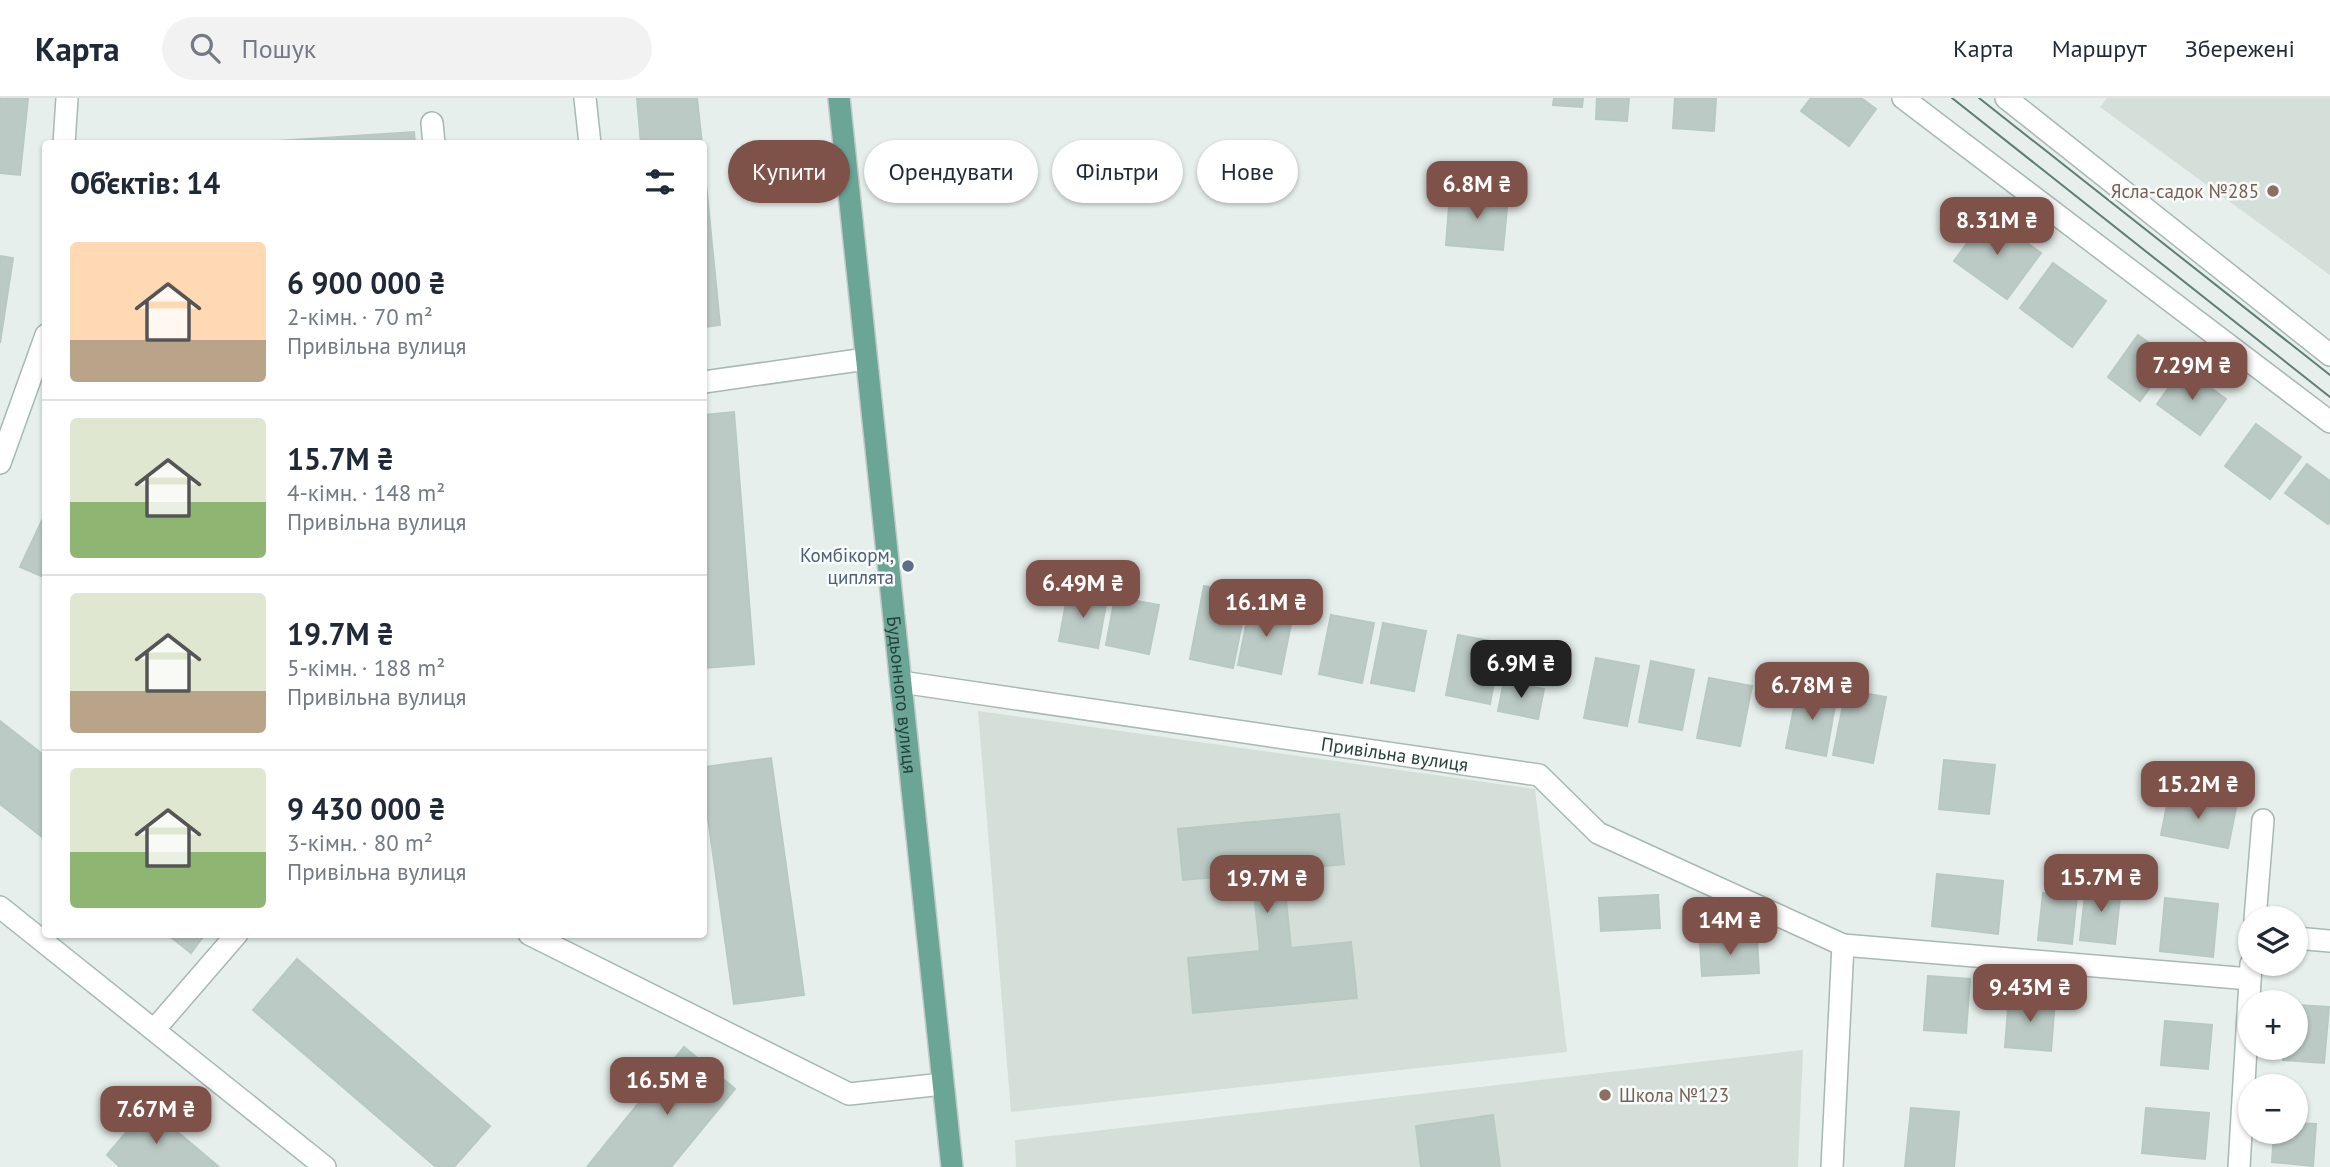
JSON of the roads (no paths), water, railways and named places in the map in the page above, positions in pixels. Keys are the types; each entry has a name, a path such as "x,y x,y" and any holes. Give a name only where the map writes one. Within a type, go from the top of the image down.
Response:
{"main road":[{"name":"Будьонного вулиця","path":"839,98 952,1167"}],"street":[{"path":"64,140 67,98"},
{"path":"585,98 590,140"},
{"path":"1903,98 2330,422"},
{"path":"2006,98 2330,355"},
{"path":"0,463 42,346"},
{"path":"707,382 866,359"},
{"name":"Привільна вулиця","path":"901,682 1539,775 1598,833 1843,945 2238,971"},
{"path":"2256,906 2263,820"},
{"path":"0,907 154,1030 312,1163"},
{"path":"154,1030 234,938"},
{"path":"537,938 849,1094 943,1084"},
{"path":"2308,939 2330,941"},
{"path":"1832,1167 1843,945"},
{"path":"2239,1167 2250,976"}],"tram line":[{"path":"1952,98 2330,397"},
{"path":"1979,98 2330,375"}],"place":[{"name":"Ясла-садок №285","path":"2273,191"},
{"name":"Комбікорм, циплята","path":"908,566"},
{"name":"Школа №123","path":"1605,1095"}]}
